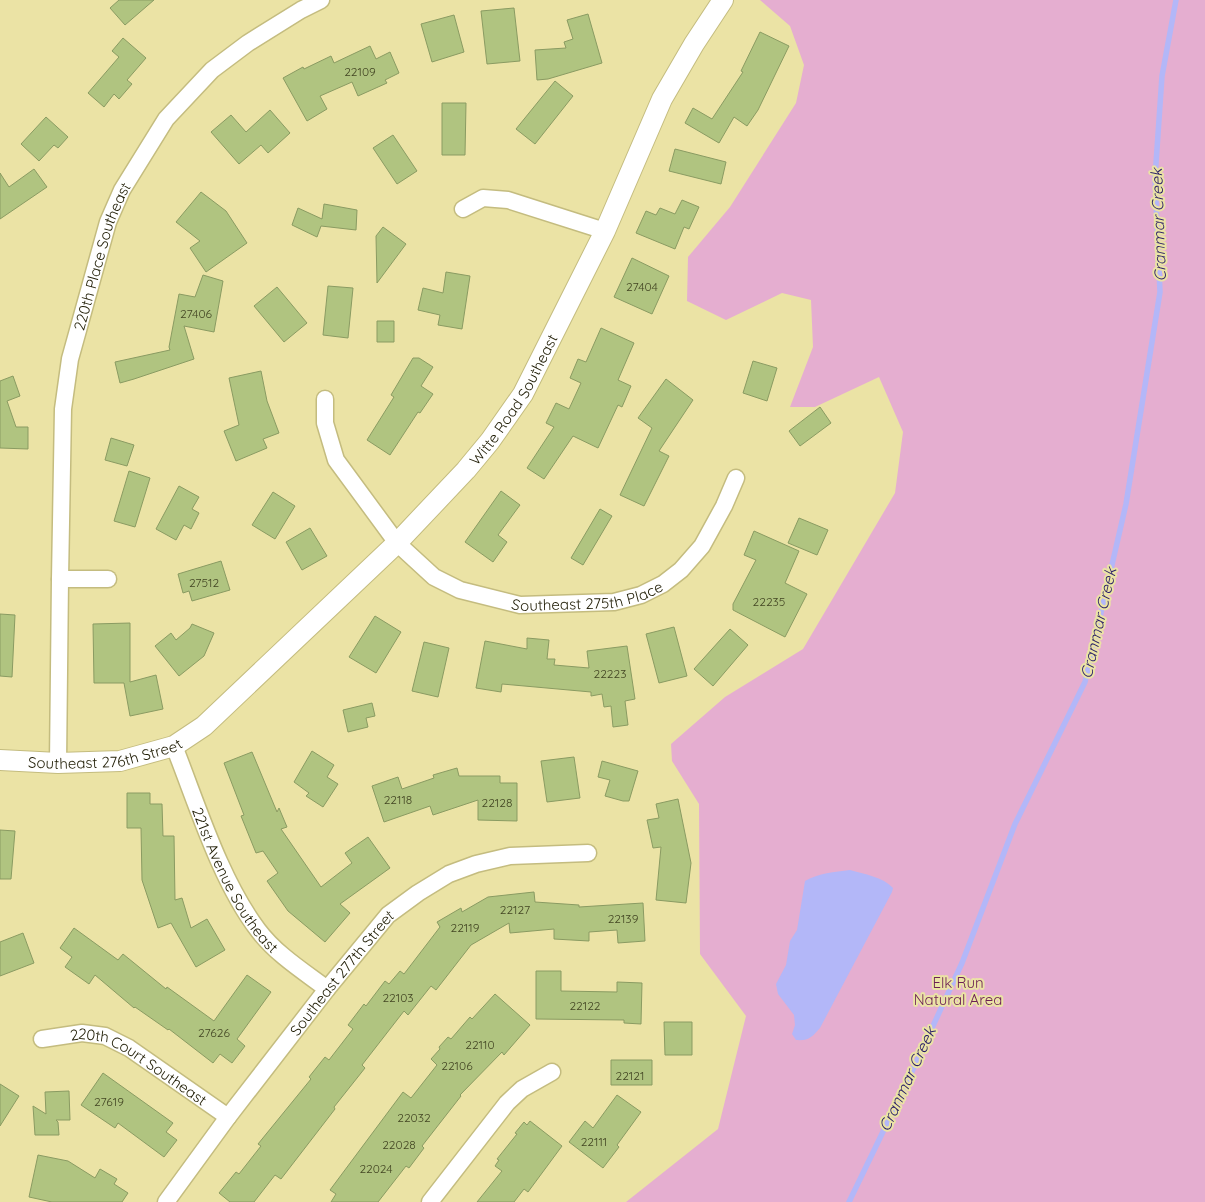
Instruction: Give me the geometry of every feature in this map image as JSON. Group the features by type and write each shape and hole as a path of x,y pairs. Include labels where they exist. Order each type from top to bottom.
{"street":[{"name":"220th Place Southeast","path":"58,764 63,409 68,369 108,222 122,190 166,119 212,70 298,5 321,0"},
{"name":"Witte Road Southeast","path":"204,726 397,543 466,470 490,441 523,394 605,231 662,99 694,44 723,0"},
{"path":"463,209 483,198 508,200 605,231"},
{"name":"Southeast 275th Place","path":"325,400 325,423 336,460 397,543 434,577 460,590 520,605 614,602 642,595 663,584 681,570 702,546 724,506 736,478"},
{"path":"60,579 108,579"},
{"name":"Southeast 276th Street","path":"0,760 58,764 120,761 174,746 204,726"},
{"name":"221st Avenue Southeast","path":"174,746 220,861 253,923 278,951 327,989"},
{"name":"Southeast 277th Street","path":"166,1202 228,1117 327,989 388,915 418,893 449,874 476,864 510,856 588,853"},
{"name":"220th Court Southeast","path":"42,1039 82,1033 105,1036 129,1048 228,1117"},
{"path":"430,1202 506,1103 522,1089 552,1072"}],"green space":[{"name":"Elk Run Natural Area","path":"760,0 1205,0 1205,1202 626,1202 718,1129 746,1016 700,954 699,804 672,761 671,744 725,697 803,649 895,493 903,432 879,377 815,407 790,407 813,347 811,300 782,293 726,320 687,301 688,257 730,207 796,103 804,65 790,26"}],"water":[{"path":"850,870 884,881 893,888 892,892 820,1028 810,1038 796,1040 792,1034 795,1025 794,1015 778,994 776,984 786,965 790,941 797,930 805,881 832,872"}],"building":[{"path":"119,0 154,0 125,25 110,8"},
{"path":"514,8 520,61 487,64 481,11"},
{"path":"588,14 602,63 548,79 537,80 535,50 566,48 564,42 573,39 567,20"},
{"path":"454,15 464,52 432,62 421,24"},
{"path":"760,32 789,46 758,110 747,126 734,117 719,143 685,123 693,108 712,119 743,72 741,71"},
{"path":"123,38 146,58 127,80 132,84 119,99 114,94 104,107 88,93 119,57 112,51"},
{"path":"370,46 376,59 390,52 399,73 385,80 387,83 358,96 352,82 320,96 327,109 307,121 283,78 303,67 304,69 331,56 334,63"},
{"path":"555,81 573,96 535,144 516,129"},
{"path":"442,103 466,103 465,155 442,155"},
{"path":"270,110 290,133 268,153 261,145 239,164 211,132 231,115 246,132"},
{"path":"46,117 68,137 58,148 54,145 39,161 21,144"},
{"path":"393,135 417,171 397,184 373,148"},
{"path":"675,149 726,162 721,184 669,171"},
{"path":"34,169 47,187 0,219 0,173 9,187"},
{"path":"201,192 226,211 247,243 206,272 190,248 200,241 176,222"},
{"path":"682,200 699,207 689,229 684,227 675,249 636,233 646,211 656,215 660,208 675,214"},
{"path":"324,204 357,210 356,230 321,226 317,237 292,225 298,208 322,219"},
{"path":"383,227 406,244 377,283 376,236"},
{"path":"632,258 669,276 652,314 614,297"},
{"path":"446,272 470,276 462,329 438,325 440,315 418,310 423,288 443,293"},
{"path":"203,275 223,281 214,332 184,326 194,359 120,383 115,362 170,350 179,294 195,297"},
{"path":"328,286 353,288 348,338 323,335"},
{"path":"277,287 307,323 284,342 254,306"},
{"path":"377,321 394,321 394,342 377,342"},
{"path":"601,328 634,343 618,380 631,386 622,407 618,405 598,448 573,436 544,479 527,468 554,427 546,423 556,403 569,409 581,383 570,378 578,359 586,362"},
{"path":"413,358 419,358 433,367 421,386 433,394 420,413 418,412 390,455 367,440 394,397 391,395"},
{"path":"753,361 777,368 767,401 743,393"},
{"path":"261,371 267,401 279,433 263,439 267,448 236,461 224,431 239,425 229,378"},
{"path":"13,376 20,396 7,401 16,427 28,427 28,449 0,448 0,381"},
{"path":"666,379 693,400 659,451 669,456 644,506 620,495 652,428 638,418"},
{"path":"820,407 831,423 800,446 789,431"},
{"path":"111,438 134,445 127,466 105,460"},
{"path":"129,471 150,478 135,527 114,521"},
{"path":"179,486 199,497 192,509 199,513 191,529 184,525 176,540 156,529"},
{"path":"501,491 520,505 498,535 507,542 493,562 465,542"},
{"path":"273,492 295,506 275,539 252,525"},
{"path":"600,509 612,516 583,565 571,558"},
{"path":"799,518 828,530 817,555 788,543"},
{"path":"310,528 327,556 302,570 286,542"},
{"path":"754,531 799,551 785,583 807,594 785,637 733,610 733,604 756,560 744,555"},
{"path":"221,561 230,590 192,601 189,591 183,593 178,574"},
{"path":"0,614 15,615 12,677 0,676"},
{"path":"375,616 401,632 376,673 349,657"},
{"path":"130,623 130,682 156,675 163,709 130,716 124,683 94,683 93,624"},
{"path":"192,624 214,633 204,656 179,676 155,646 171,633 176,640"},
{"path":"674,627 687,676 659,683 646,634"},
{"path":"730,629 748,645 713,686 694,669"},
{"path":"527,638 549,640 547,659 555,659 554,665 589,668 587,651 627,646 635,699 625,701 628,725 613,727 611,706 604,707 602,694 591,696 591,692 502,684 501,692 476,688 485,641 527,649"},
{"path":"424,642 449,648 438,697 412,691"},
{"path":"372,703 375,716 366,718 368,727 348,732 343,710"},
{"path":"312,751 334,765 327,777 338,784 323,807 306,796 309,793 294,782"},
{"path":"252,752 277,812 279,808 287,827 281,829 321,887 352,863 345,853 368,837 390,868 340,904 350,913 325,942 288,911 267,881 278,873 263,851 256,853 241,816 244,815 224,763"},
{"path":"574,757 580,798 547,802 541,761"},
{"path":"602,761 638,771 629,801 605,796 610,780 598,777"},
{"path":"457,768 459,776 500,776 500,783 517,783 517,821 478,820 478,800 433,815 430,806 384,822 372,786 398,777 402,789 434,778 433,775"},
{"path":"127,793 150,793 150,804 162,804 163,836 174,836 175,900 182,898 191,928 207,919 225,950 196,967 171,923 158,928 142,880 141,828 127,828"},
{"path":"678,799 691,863 686,903 656,900 661,847 653,848 647,820 659,818 656,804"},
{"path":"0,830 15,831 11,879 0,879"},
{"path":"534,892 535,902 579,905 579,907 643,903 645,941 618,943 617,930 589,932 589,941 554,939 554,929 510,933 509,923 471,945 436,990 431,986 408,1015 404,1011 362,1065 365,1068 334,1107 335,1109 281,1179 275,1175 254,1202 230,1202 219,1193 236,1172 239,1174 261,1146 258,1144 311,1079 309,1077 325,1057 329,1060 353,1029 348,1025 364,1004 366,1006 385,981 389,984 400,971 404,974 440,927 437,922 461,908 462,912 488,897"},
{"path":"74,928 118,960 123,954 166,989 167,987 214,1021 247,975 271,992 237,1039 245,1046 232,1063 220,1054 213,1063 169,1029 134,1008 95,975 89,984 65,967 72,957 60,948"},
{"path":"23,933 34,963 0,976 0,942"},
{"path":"536,971 561,971 561,991 617,992 617,982 642,983 641,1024 624,1023 624,1020 536,1019"},
{"path":"495,994 530,1025 504,1055 502,1052 460,1095 422,1146 424,1148 409,1168 406,1166 378,1202 331,1202 336,1194 330,1190 403,1092 411,1098 437,1065 431,1059 440,1049 439,1047 448,1037 451,1039 470,1017 472,1019"},
{"path":"664,1022 692,1022 692,1055 665,1055"},
{"path":"611,1060 652,1060 652,1085 611,1085"},
{"path":"103,1073 173,1123 166,1132 177,1140 164,1157 118,1123 115,1128 81,1105"},
{"path":"0,1084 19,1096 0,1126"},
{"path":"69,1091 70,1120 56,1120 58,1122 59,1135 35,1135 33,1106 46,1114 45,1092"},
{"path":"617,1095 641,1112 603,1168 569,1142 585,1121 593,1128"},
{"path":"530,1121 562,1146 528,1192 524,1189 514,1202 477,1202 502,1171 495,1166 499,1160 497,1159 524,1122 527,1125"},
{"path":"38,1155 68,1161 95,1178 100,1169 117,1179 114,1184 128,1193 122,1202 52,1202 29,1197"}],"waterway":[{"name":"Cranmar Creek","path":"849,1202 962,963 1015,824 1085,682 1126,504 1160,292 1155,178 1162,76 1176,0"}]}
